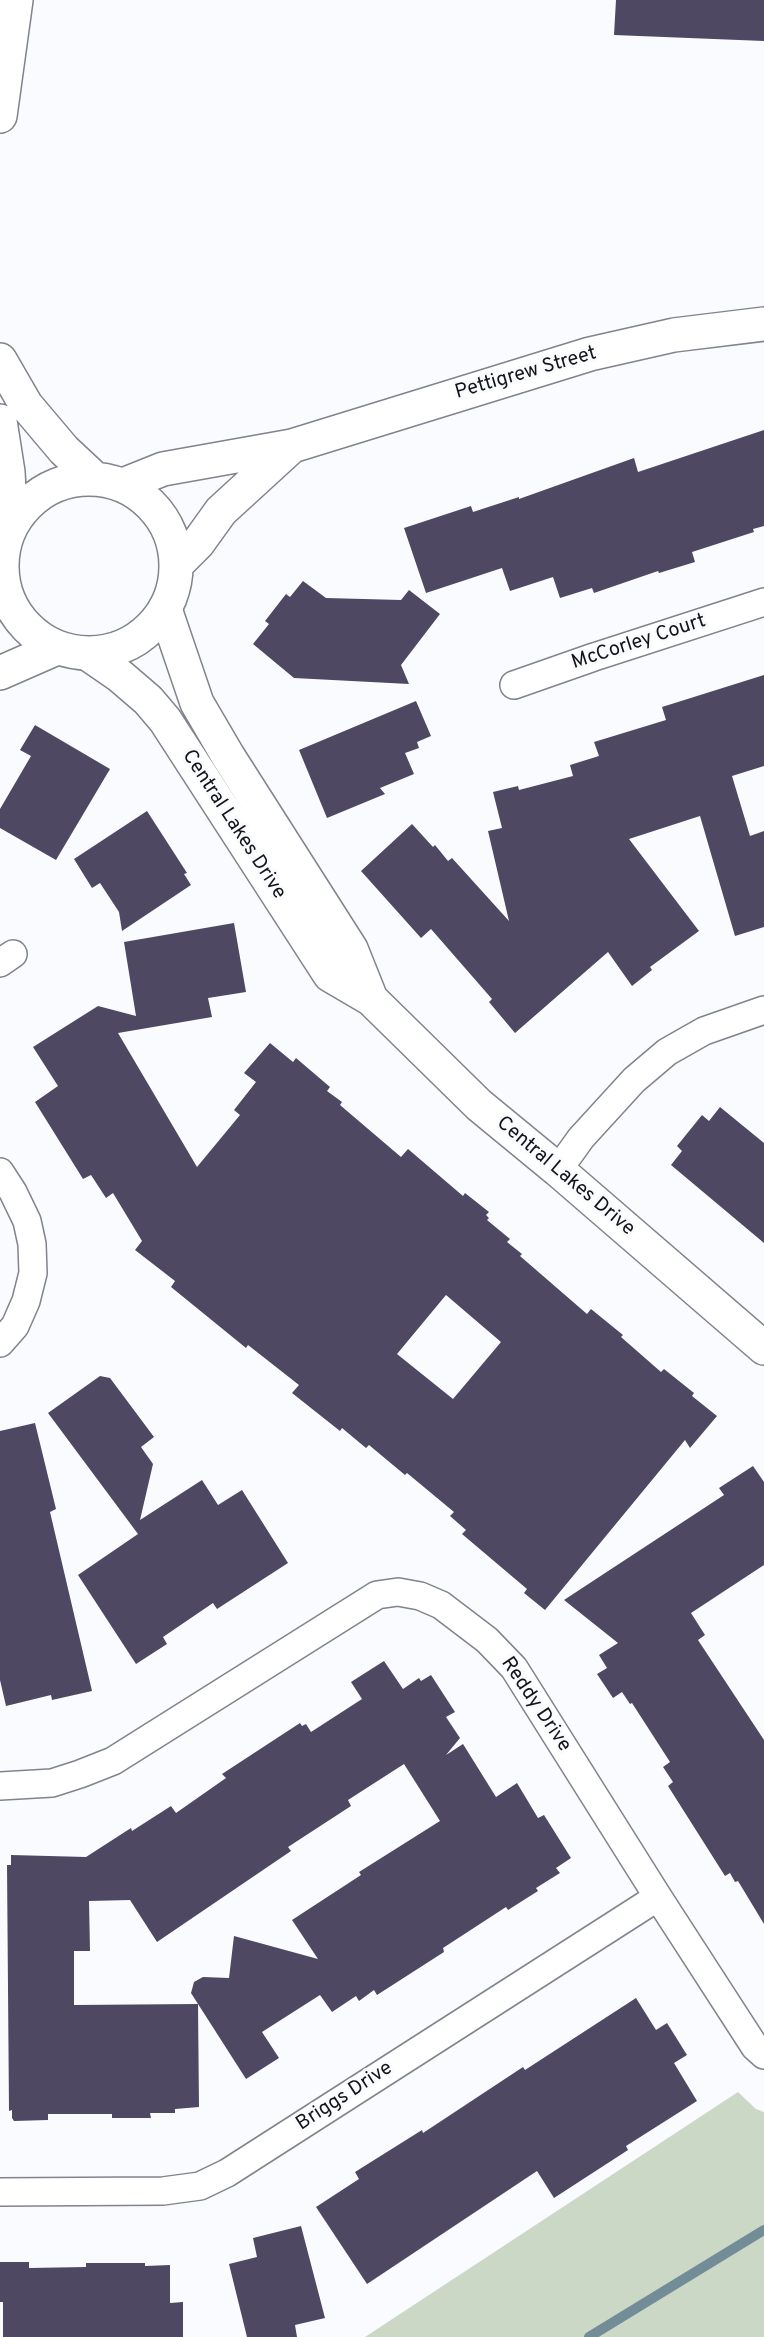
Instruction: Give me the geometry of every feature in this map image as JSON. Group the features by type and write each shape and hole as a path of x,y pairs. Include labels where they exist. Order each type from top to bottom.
{"main road":[{"path":"0,116 16,0"},
{"name":"Pettigrew Street","path":"109,481 292,446 590,354 674,335 764,324"},
{"path":"0,360 26,405 64,450 109,481 145,498 162,517 173,539 177,564 174,587 165,609 151,628 133,642 111,651 73,651 0,673"},
{"path":"0,421 8,472 11,526"},
{"name":"Pettigrew Street","path":"177,564 198,543 221,511 292,446"},
{"path":"73,651 35,635 18,616 6,593 1,569 4,546 11,526 26,505 45,489 69,480 109,481"},
{"name":"Central Lakes Drive","path":"165,609 197,703 234,766 351,950 371,999"},
{"name":"Central Lakes Drive","path":"73,651 120,676 148,700 165,720 330,975 371,999 479,1105 764,1348"}],"street":[{"name":"McCorley Court","path":"514,685 764,602"},
{"path":"558,1170 581,1138 634,1080 667,1052 704,1031 764,1010"},
{"path":"0,1172 27,1221 32,1244 33,1273 23,1310 15,1326 0,1343"},
{"name":"Reddy Drive","path":"0,1786 52,1782 113,1761 377,1595 398,1592 420,1596 441,1605 487,1640 514,1668 658,1897 755,2047 764,2055"},
{"name":"Briggs Drive","path":"0,2192 163,2191 200,2186 227,2173 658,1897"}],"green space":[{"path":"738,2092 756,2109 764,2112 764,2337 365,2337"}],"building":[{"path":"616,0 764,0 764,41 614,35"},
{"path":"764,430 764,526 753,529 754,532 692,552 695,562 659,573 658,571 594,593 592,588 560,598 553,577 510,591 502,568 426,593 404,528 471,506 473,512 519,497 519,499 634,458 638,472"},
{"path":"303,581 326,598 401,600 409,590 440,614 401,665 409,684 294,678 253,644 269,624 265,621 286,594 290,597"},
{"path":"764,675 764,766 732,776 750,836 764,831 764,927 735,936 700,816 629,839 699,931 650,967 652,970 632,986 608,952 515,1033 489,1002 492,999 431,929 421,938 361,871 412,824 433,847 435,845 448,861 452,858 509,921 488,831 502,828 493,792 518,786 519,790 573,776 570,765 599,756 594,742 666,720 662,707"},
{"path":"416,701 431,736 417,742 419,748 405,753 414,774 380,788 385,794 327,818 299,750"},
{"path":"35,725 110,769 56,860 0,828 0,809 31,756 20,750"},
{"path":"147,811 187,873 184,874 191,885 122,931 119,912 100,883 92,888 74,859"},
{"path":"234,923 246,992 208,998 212,1017 118,1033 197,1167 240,1115 234,1110 256,1082 244,1073 270,1043 293,1062 296,1058 330,1087 327,1091 342,1102 340,1105 401,1157 408,1149 463,1196 465,1193 489,1212 486,1215 489,1218 487,1220 510,1239 507,1242 522,1254 520,1256 587,1314 591,1309 623,1335 621,1337 661,1372 664,1369 694,1393 692,1396 717,1416 690,1448 685,1440 545,1610 524,1593 527,1589 462,1534 466,1530 450,1516 454,1512 369,1445 366,1448 342,1428 340,1431 292,1393 299,1385 248,1345 246,1348 171,1287 175,1281 135,1250 142,1241 113,1193 106,1198 91,1175 83,1179 35,1102 58,1086 33,1047 98,1006 136,1016 124,942","holes":["446,1295 501,1342 453,1399 397,1354"]},
{"path":"720,1107 764,1143 764,1243 671,1165 682,1151 677,1146 702,1115 709,1121"},
{"path":"100,1376 110,1378 154,1437 141,1447 153,1464 140,1520 202,1480 218,1505 242,1490 288,1563 217,1609 213,1603 163,1637 167,1644 136,1664 78,1575 138,1534 48,1413"},
{"path":"35,1423 56,1509 50,1512 92,1691 52,1700 51,1695 6,1706 0,1680 0,1431"},
{"path":"753,1466 764,1482 764,1565 691,1613 705,1635 698,1640 764,1740 764,1924 738,1881 735,1882 730,1873 725,1876 668,1786 673,1782 663,1767 670,1762 632,1703 630,1704 622,1692 613,1698 597,1674 607,1668 599,1655 618,1643 564,1600 724,1495 719,1488"},
{"path":"384,1661 403,1689 419,1678 421,1681 431,1675 455,1712 446,1717 460,1738 446,1755 463,1744 496,1797 517,1783 538,1818 544,1815 571,1858 556,1868 560,1873 536,1888 538,1891 508,1910 506,1907 443,1948 444,1952 377,1995 374,1990 359,2001 356,1996 332,2012 320,1995 262,2032 279,2058 246,2079 191,1993 194,1982 203,1977 229,1978 234,1936 318,1959 292,1920 361,1875 359,1872 440,1821 404,1764 348,1800 351,1806 288,1847 291,1851 157,1942 130,1900 89,1901 90,1951 74,1951 74,2005 198,2004 199,2107 175,2109 175,2113 150,2113 151,2118 112,2118 112,2114 48,2114 48,2120 14,2121 12,2110 9,2111 7,1865 11,1865 11,1855 86,1857 171,1806 176,1813 226,1778 222,1774 300,1723 302,1726 306,1724 311,1732 362,1699 351,1682"},
{"path":"636,1998 656,2030 667,2023 687,2055 674,2063 697,2101 626,2146 628,2150 554,2198 537,2171 367,2284 316,2207 359,2179 355,2172 422,2130 423,2133 523,2067 525,2070"},
{"path":"301,2226 325,2318 295,2325 297,2337 247,2337 229,2264 257,2257 253,2238"},
{"path":"0,2262 29,2262 29,2268 86,2267 86,2263 170,2265 170,2303 183,2302 183,2337 3,2337"}],"waterway":[{"path":"589,2337 764,2230"}]}
